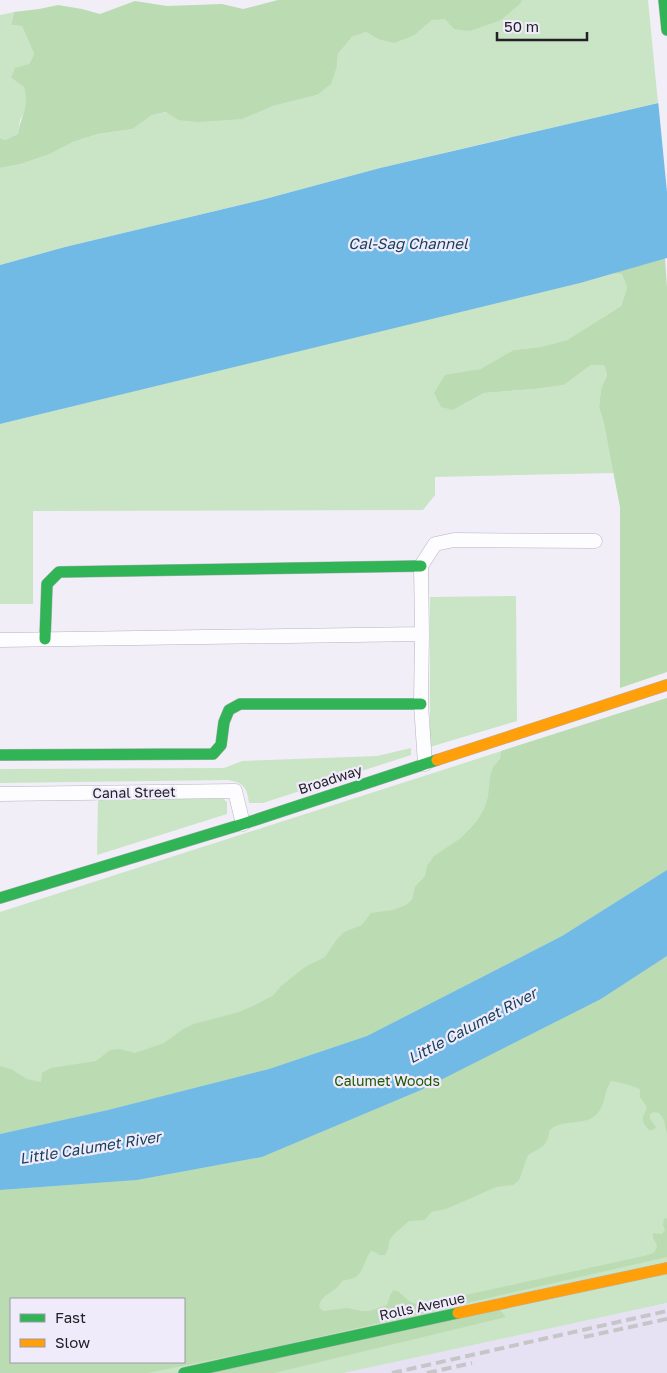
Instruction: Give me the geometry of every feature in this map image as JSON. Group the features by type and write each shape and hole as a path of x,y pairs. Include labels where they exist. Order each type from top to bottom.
{"main road":[{"path":"664,0 667,30"},
{"path":"46,639 47,584 58,572 421,566"},
{"name":"Broadway","path":"0,898 243,824 667,685"},
{"path":"0,755 213,754 221,745 224,722 229,710 240,704 420,704"},
{"name":"Rolls Avenue","path":"184,1373 667,1268"}],"street":[{"path":"425,764 420,704 421,566 435,544 454,540 595,541"},
{"path":"0,640 422,634"},
{"name":"Canal Street","path":"0,794 235,791 243,824"}],"shaded area":[{"path":"667,1303 667,1373 344,1373 393,1362"}],"green space":[{"path":"278,0 522,0 501,20 470,31 454,29 445,19 432,20 415,35 394,43 378,39 366,32 352,37 338,54 337,66 331,84 317,95 273,106 243,119 198,122 178,120 166,112 152,115 133,129 98,134 73,142 50,154 21,164 0,168 0,138 5,140 18,134 26,106 24,87 11,78 15,68 29,64 34,54 22,26 11,25 14,12 58,5 100,14 135,1 167,6 222,4 243,9"},
{"path":"522,0 648,0 658,103 380,168 265,199 65,247 0,265 0,168 21,164 50,154 73,142 98,134 133,129 152,115 167,112 178,120 243,119 273,106 317,95 337,66 338,54 352,37 366,32 378,39 415,35 432,20 521,3"},
{"path":"14,12 11,25 22,26 34,54 29,64 11,78 24,87 27,108 20,120 18,134 5,140 0,138 0,15"},
{"path":"665,258 667,288 667,672 620,688 620,507 599,407 601,389 607,375 604,365 591,365 564,385 484,393 453,410 441,407 434,393 445,375 480,369 513,350 540,347 567,340 621,306 627,287 622,274 613,273"},
{"path":"613,273 622,273 627,287 621,306 567,340 540,347 513,350 480,369 465,372 453,410 484,393 564,385 591,365 604,365 607,375 601,389 599,407 614,473 435,477 435,495 423,510 33,511 33,604 0,604 0,424"},
{"path":"516,596 517,721 430,747 430,597"},
{"name":"Calumet Woods","path":"667,698 667,1303 344,1373 0,1373 0,912"},
{"path":"667,698 667,870 562,936 367,1036 269,1069 108,1110 0,1134 0,1066 11,1069 27,1079 41,1082 42,1073 51,1068 96,1061 110,1050 119,1049 135,1053 164,1043 183,1029 194,1024 239,1012 274,995 280,987 305,967 325,957 344,932 362,925 371,913 393,910 406,905 412,900 415,887 425,876 427,866 434,856 461,838 477,821 484,809 488,797 490,777 493,767 500,759 501,751"},
{"path":"411,748 411,755 263,803 249,803 246,789 241,784 228,780 0,783 0,769 224,768 242,761 377,756"},
{"path":"220,796 227,802 227,814 97,855 98,799"},
{"path":"667,956 667,1134 664,1120 659,1113 654,1112 650,1114 650,1119 656,1127 653,1130 649,1130 644,1123 643,1119 647,1107 640,1097 640,1089 611,1081 597,1114 585,1121 560,1124 549,1131 549,1136 545,1143 528,1155 519,1180 513,1185 496,1187 446,1209 431,1212 425,1220 409,1221 389,1241 385,1255 379,1255 371,1251 357,1276 342,1281 320,1302 319,1307 323,1311 347,1308 369,1311 387,1305 390,1295 394,1290 410,1302 420,1305 647,1255 656,1250 657,1245 653,1238 653,1233 662,1234 665,1230 663,1225 664,1219 667,1218 667,1257 279,1346 148,1373 0,1373 0,1190 137,1180 262,1157 421,1090 601,999"},
{"path":"498,1308 506,1317 274,1373 198,1373"}],"water":[{"name":"Cal-Sag Channel","path":"667,101 667,258 580,283 0,424 0,265 65,247 265,199 380,168"},
{"name":"Little Calumet River","path":"667,870 667,956 601,999 421,1090 262,1157 137,1180 0,1190 0,1134 108,1110 269,1069 367,1036 562,936"}],"pier":[{"path":"667,98 667,192 658,100"}],"railway":[{"path":"392,1373 667,1311"},
{"path":"584,1337 667,1319"},
{"path":"427,1373 472,1363"}],"traffic: fast":[{"path":"664,0 667,30"},
{"path":"45,639 47,584 59,572 421,566"},
{"path":"0,755 213,754 221,745 224,722 229,710 240,704 421,704"},
{"path":"0,898 243,824 437,760"},
{"path":"184,1373 458,1313"}],"traffic: slow":[{"path":"437,760 667,685"},
{"path":"458,1313 667,1268"}]}
